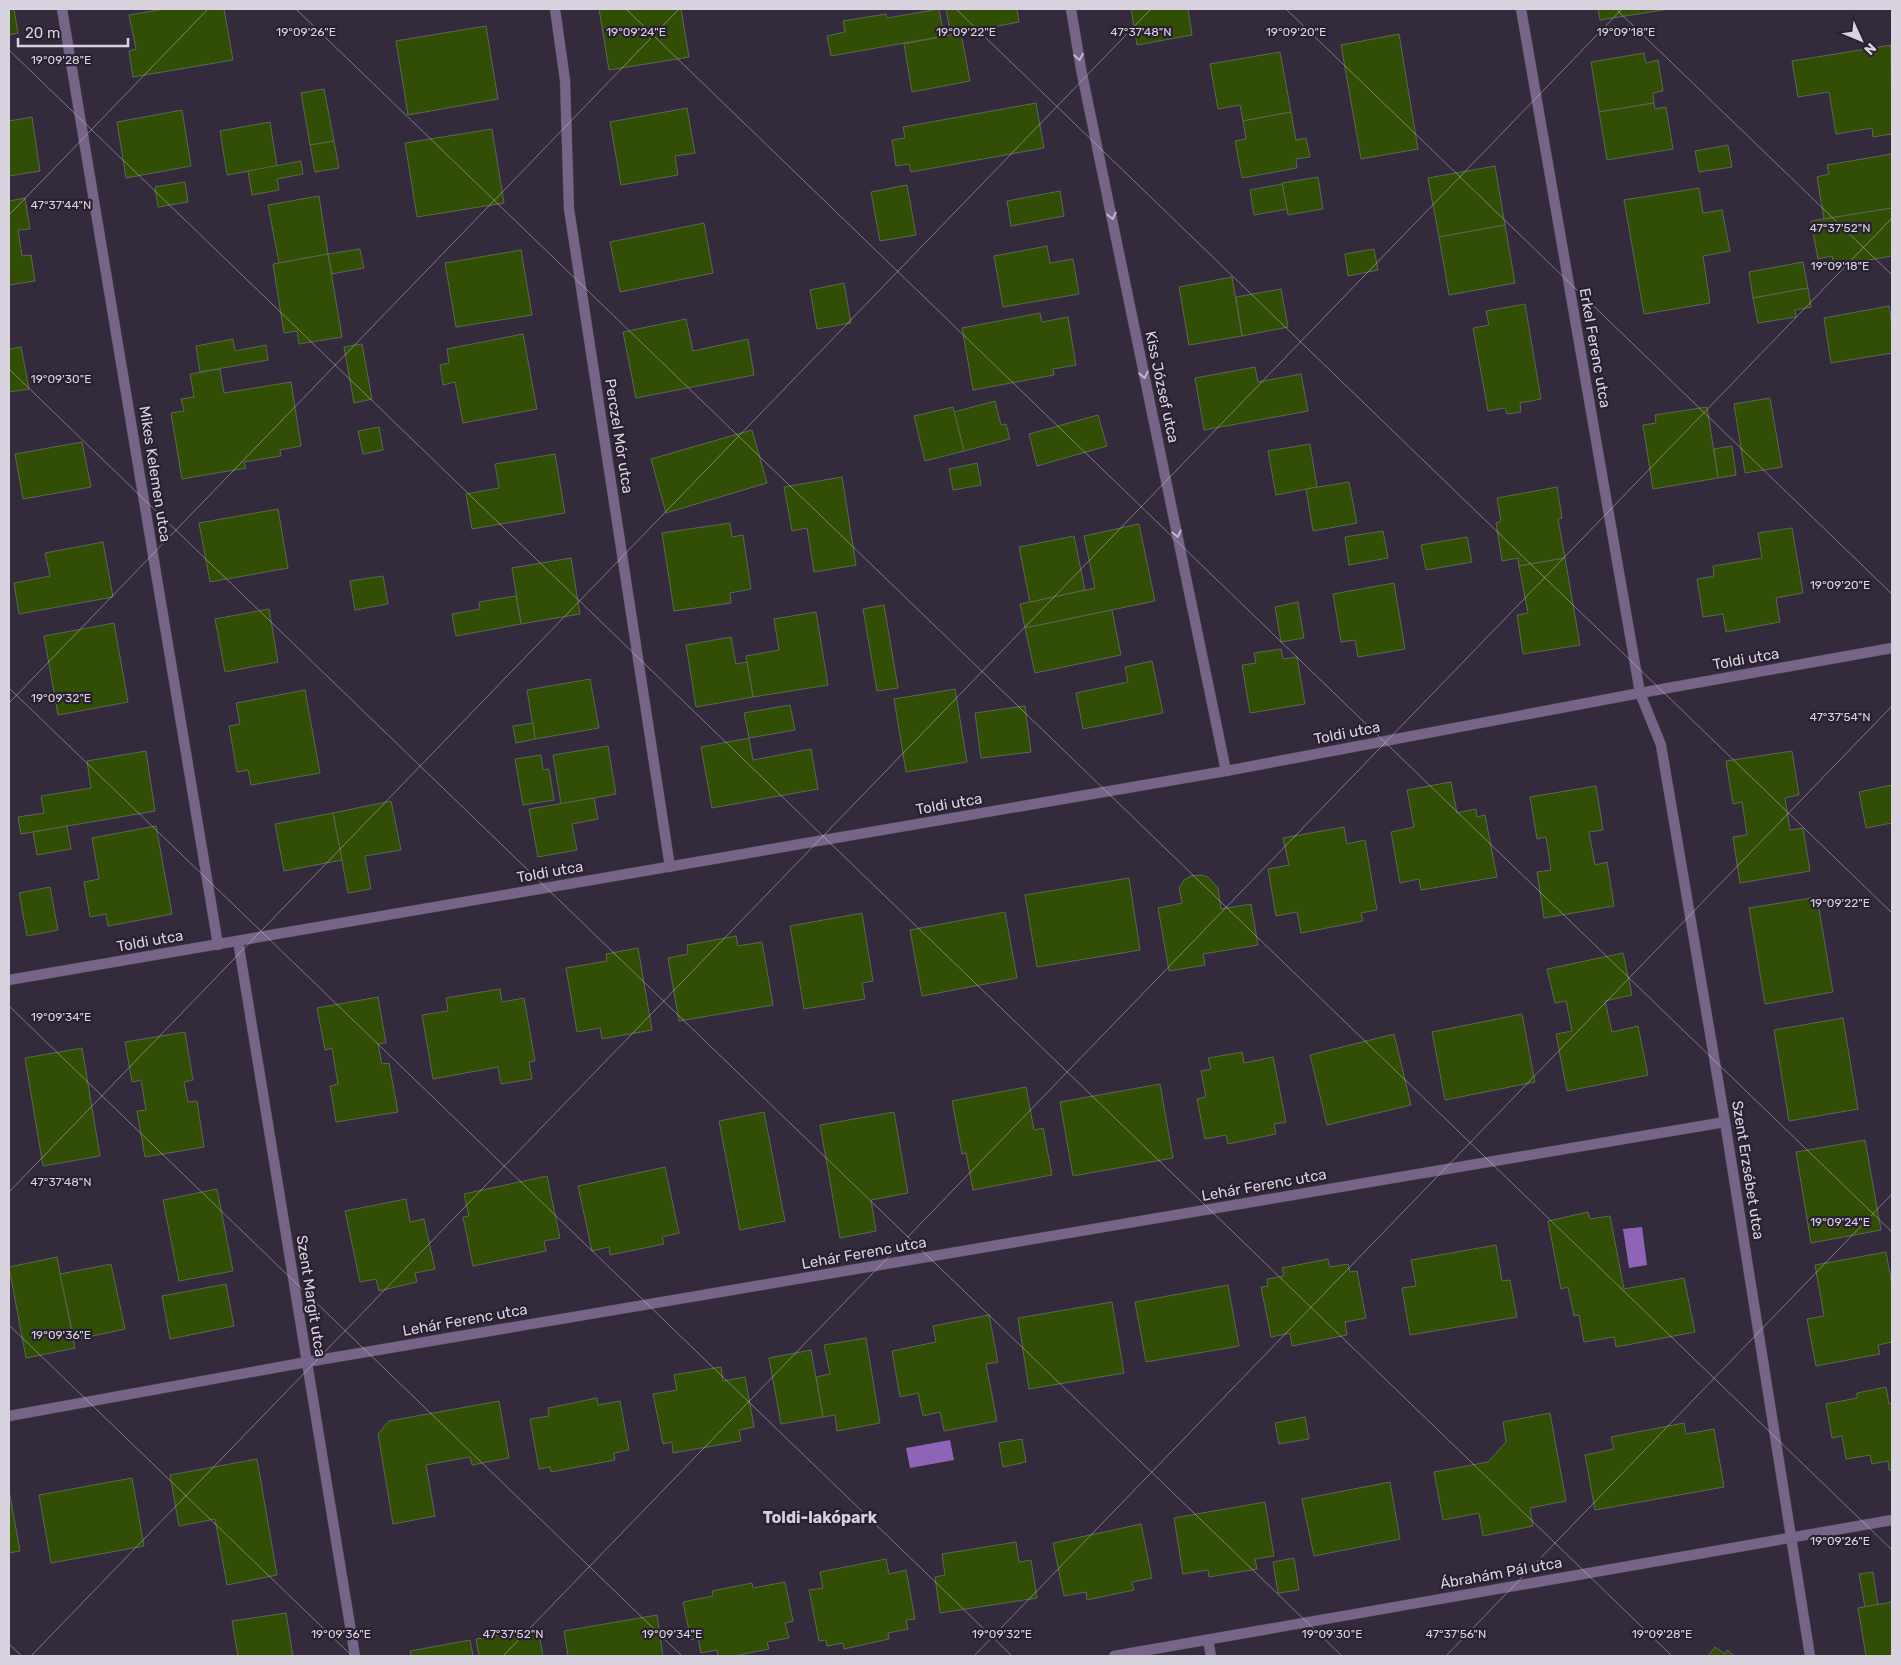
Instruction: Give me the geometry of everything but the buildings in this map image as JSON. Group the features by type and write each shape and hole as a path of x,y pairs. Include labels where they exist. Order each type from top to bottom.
{"street":[{"name":"Mikes Kelemen utca","path":"62,9 218,945"},
{"name":"Perczel Mór utca","path":"555,9 565,80 569,210 670,867"},
{"name":"Kiss József utca","path":"1071,9 1081,69 1226,771"},
{"name":"Erkel Ferenc utca","path":"1521,9 1640,692"},
{"name":"Toldi utca","path":"9,980 1226,771 1640,692 1892,648"},
{"name":"Szent Erzsébet utca","path":"1640,692 1661,745 1725,1122 1810,1656"},
{"name":"Szent Margit utca","path":"238,941 355,1656"},
{"name":"Lehár Ferenc utca","path":"9,1416 307,1362 1725,1122"},
{"name":"Ábrahám Pál utca","path":"1114,1656 1892,1520"},
{"path":"1208,1640 1210,1656"}],"shaded area":[{"path":"1642,1227 1647,1265 1629,1268 1623,1229"},
{"path":"950,1440 954,1460 910,1468 906,1448"}],"district":[{"name":"Toldi-lakópark","path":"820,1517"}]}
